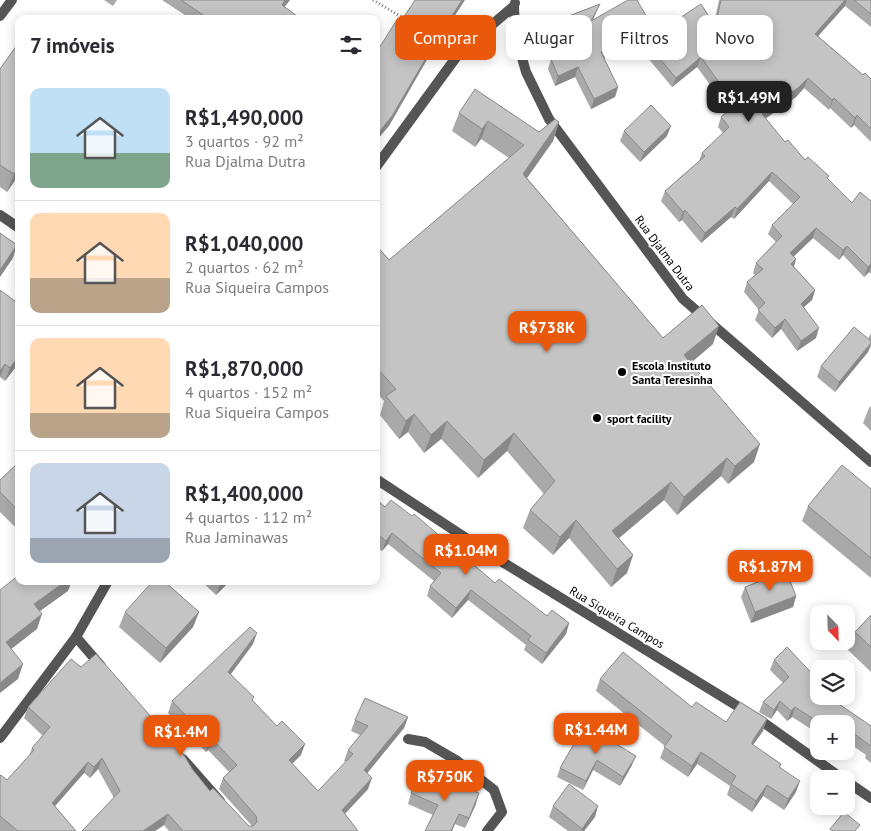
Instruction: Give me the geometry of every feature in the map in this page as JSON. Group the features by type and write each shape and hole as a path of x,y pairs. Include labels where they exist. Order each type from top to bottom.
{"street":[{"path":"0,16 12,0"},
{"path":"496,20 515,3"},
{"name":"Rua Djalma Dutra","path":"515,3 515,33 526,72 549,118 683,299 871,462"},
{"path":"380,162 454,60"},
{"path":"0,214 15,225"},
{"name":"Rua Siqueira Campos","path":"380,482 504,563 760,720 831,770"},
{"path":"0,738 76,638 106,585"},
{"path":"76,638 109,674"},
{"path":"408,739 425,742 456,760 494,790 502,812 488,830"},
{"path":"174,748 225,808"},
{"name":"Rua Siqueira Campos","path":"855,787 871,798"}],"path":[{"path":"373,0 398,15"}],"building":[{"path":"181,0 285,0 282,5 296,15 203,15"},
{"path":"415,0 462,0 452,15 405,15"},
{"path":"628,0 637,0 646,15 602,15 602,60 605,60 618,87 594,99 578,67 558,76 551,60 592,60 592,20"},
{"path":"721,0 845,0 815,34 863,75 865,73 871,79 871,129 857,115 855,118 834,98 832,100 808,78 799,87 762,114 785,142 788,140 805,160 808,157 829,176 827,178 852,203 860,192 871,201 871,264 868,267 847,246 843,250 816,228 790,253 796,259 791,264 815,290 801,304 819,328 801,341 785,319 775,328 758,310 765,303 747,282 763,269 756,263 782,236 772,225 800,197 772,172 737,209 735,207 705,233 665,191 705,156 702,153 729,127 721,117 735,105 703,60 773,60 773,15 718,15"},
{"path":"854,0 871,0 871,14"},
{"path":"600,4 592,19 592,15 571,15"},
{"path":"701,4 708,15 697,15 697,60 676,78 661,60 687,60 687,15 684,15"},
{"path":"395,23 395,60 425,60 392,116 380,131 380,47"},
{"path":"15,48 14,174 0,165 0,69"},
{"name":"sport facility","path":"475,89 539,132 555,119 559,122 523,174 663,338 702,305 719,326 684,355 760,444 735,466 727,458 684,497 671,482 612,531 633,555 617,569 576,520 560,537 530,510 555,481 514,433 484,460 447,421 431,435 414,414 406,421 386,396 396,389 380,371 380,250 389,260 524,145 488,121 482,129 459,113"},
{"path":"651,105 671,126 644,152 624,131"},
{"path":"0,233 15,244 15,248 0,270"},
{"path":"0,290 15,301 15,361 10,368 5,364 0,371"},
{"path":"854,327 871,343 839,382 821,366"},
{"path":"842,465 871,489 871,558 808,506"},
{"path":"15,466 15,507 0,492 0,480"},
{"path":"391,500 412,516 414,514 495,583 499,579 547,616 552,610 569,623 546,653 528,640 531,636 471,590 456,608 430,586 441,573 392,533 386,541 380,536 380,503 385,507"},
{"path":"786,571 796,596 755,612 745,587"},
{"path":"15,578 15,585 60,585 34,604 42,614 6,642 23,664 0,683 0,590"},
{"path":"149,585 169,585 199,612 166,648 125,612"},
{"path":"871,615 871,647 855,632"},
{"path":"250,627 257,633 228,672 254,697 252,700 277,726 282,721 305,744 289,760 318,791 353,754 348,750 368,726 355,720 365,698 408,717 364,770 372,778 342,810 358,831 183,831 168,814 143,831 82,831 120,791 102,758 94,767 88,762 52,803 76,831 18,831 0,816 0,776 7,780 34,750 32,748 50,727 28,707 71,659 81,667 96,654 182,752 193,770 210,791 213,788 249,826 253,826 257,822 256,816 223,778 237,765 212,739 210,741 172,701"},
{"path":"787,647 810,671 810,705 840,705 855,715 810,715 810,717 795,707 791,711 780,701 774,710 763,702 789,677 774,660"},
{"path":"623,652 692,707 696,702 726,722 740,702 767,719 752,744 781,764 779,767 800,781 788,799 767,785 756,801 731,784 736,776 701,752 692,766 664,747 672,736 600,679"},
{"path":"855,715 871,726 871,746 855,734"},
{"path":"585,725 636,756 623,777 597,760 586,781 560,768"},
{"path":"420,773 450,786 452,782 479,793 469,818 459,814 451,831 425,831 438,805 411,793"},
{"path":"569,784 598,806 582,829 553,806"},
{"path":"842,815 848,815 860,825 855,831 833,831 830,829"}],"place":[{"name":"Escola Instituto Santa Teresinha","path":"622,372"},
{"name":"sport facility","path":"597,418"}]}
